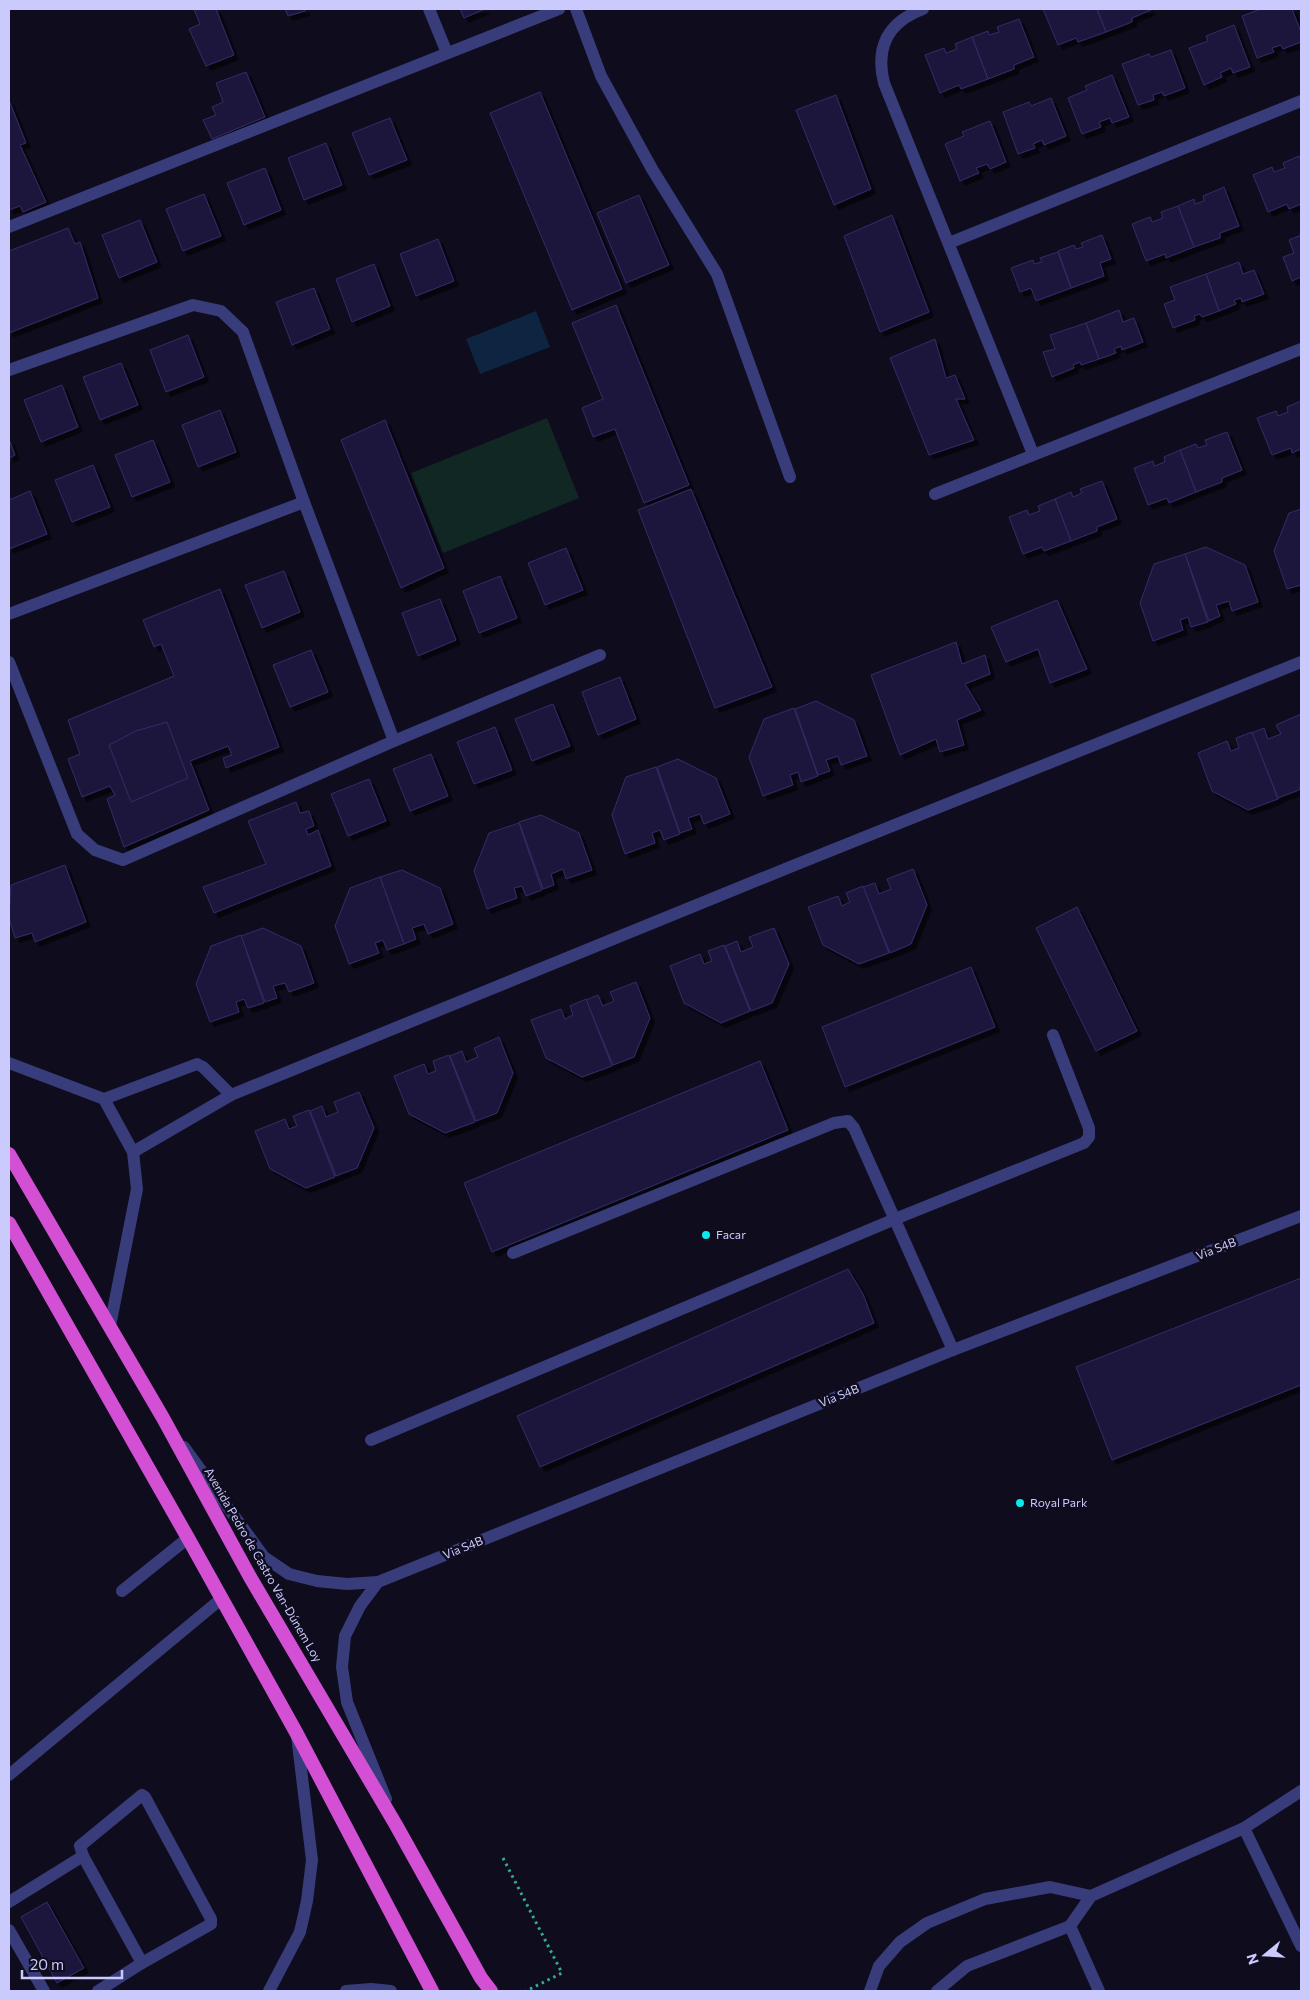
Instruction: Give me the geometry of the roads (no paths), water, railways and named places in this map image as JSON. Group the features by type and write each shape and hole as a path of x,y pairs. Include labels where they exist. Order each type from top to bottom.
{"highway":[{"name":"Avenida Pedro de Castro Van-Dúnem Loy","path":"9,1154 163,1418 250,1577 396,1825 481,1978 491,1991"},
{"path":"9,1223 297,1734 432,1991"}],"street":[{"path":"429,9 447,53"},
{"path":"9,227 559,9"},
{"path":"576,9 601,76 652,169 717,274 790,477"},
{"path":"923,9 910,14 893,28 884,41 880,68 884,83 1034,454"},
{"path":"949,243 1301,101"},
{"path":"9,370 193,305 221,311 243,332 304,502 394,741"},
{"path":"935,494 1301,349"},
{"path":"9,614 304,502"},
{"path":"9,662 78,834 95,850 123,860 394,741 600,655"},
{"path":"133,1152 231,1095 800,863 1301,662"},
{"path":"371,1440 895,1219 1084,1143 1089,1137 1089,1128 1053,1035"},
{"path":"9,1063 104,1100 133,1152 137,1189 110,1326"},
{"path":"104,1100 197,1064 204,1066 231,1095"},
{"path":"513,1253 834,1123 848,1121 854,1128 953,1350"},
{"name":"Via S4B","path":"378,1582 953,1350 1301,1216"},
{"path":"163,1418 264,1556 289,1574 317,1581 347,1584 378,1582"},
{"path":"122,1591 188,1538"},
{"path":"378,1582 360,1606 345,1636 342,1668 347,1702 396,1825"},
{"path":"9,1775 221,1598"},
{"path":"269,1991 300,1932 307,1901 312,1860 297,1734"},
{"path":"937,1991 967,1966 1070,1926 1091,1896 1244,1828 1301,1791"},
{"path":"98,1991 142,1963 211,1924 211,1919 145,1797 142,1795 82,1843 80,1848 142,1963"},
{"path":"1244,1828 1301,1946"},
{"path":"9,1902 83,1856"},
{"path":"870,1991 879,1966 900,1942 926,1923 985,1898 1050,1887 1091,1896"},
{"path":"1070,1926 1099,1991"},
{"path":"9,1930 44,1991"},
{"path":"346,1991 371,1989 391,1991"}],"water":[{"path":"536,311 550,347 480,374 466,339"}],"place":[{"name":"Facar","path":"706,1235"},
{"name":"Royal Park","path":"1020,1503"}]}
